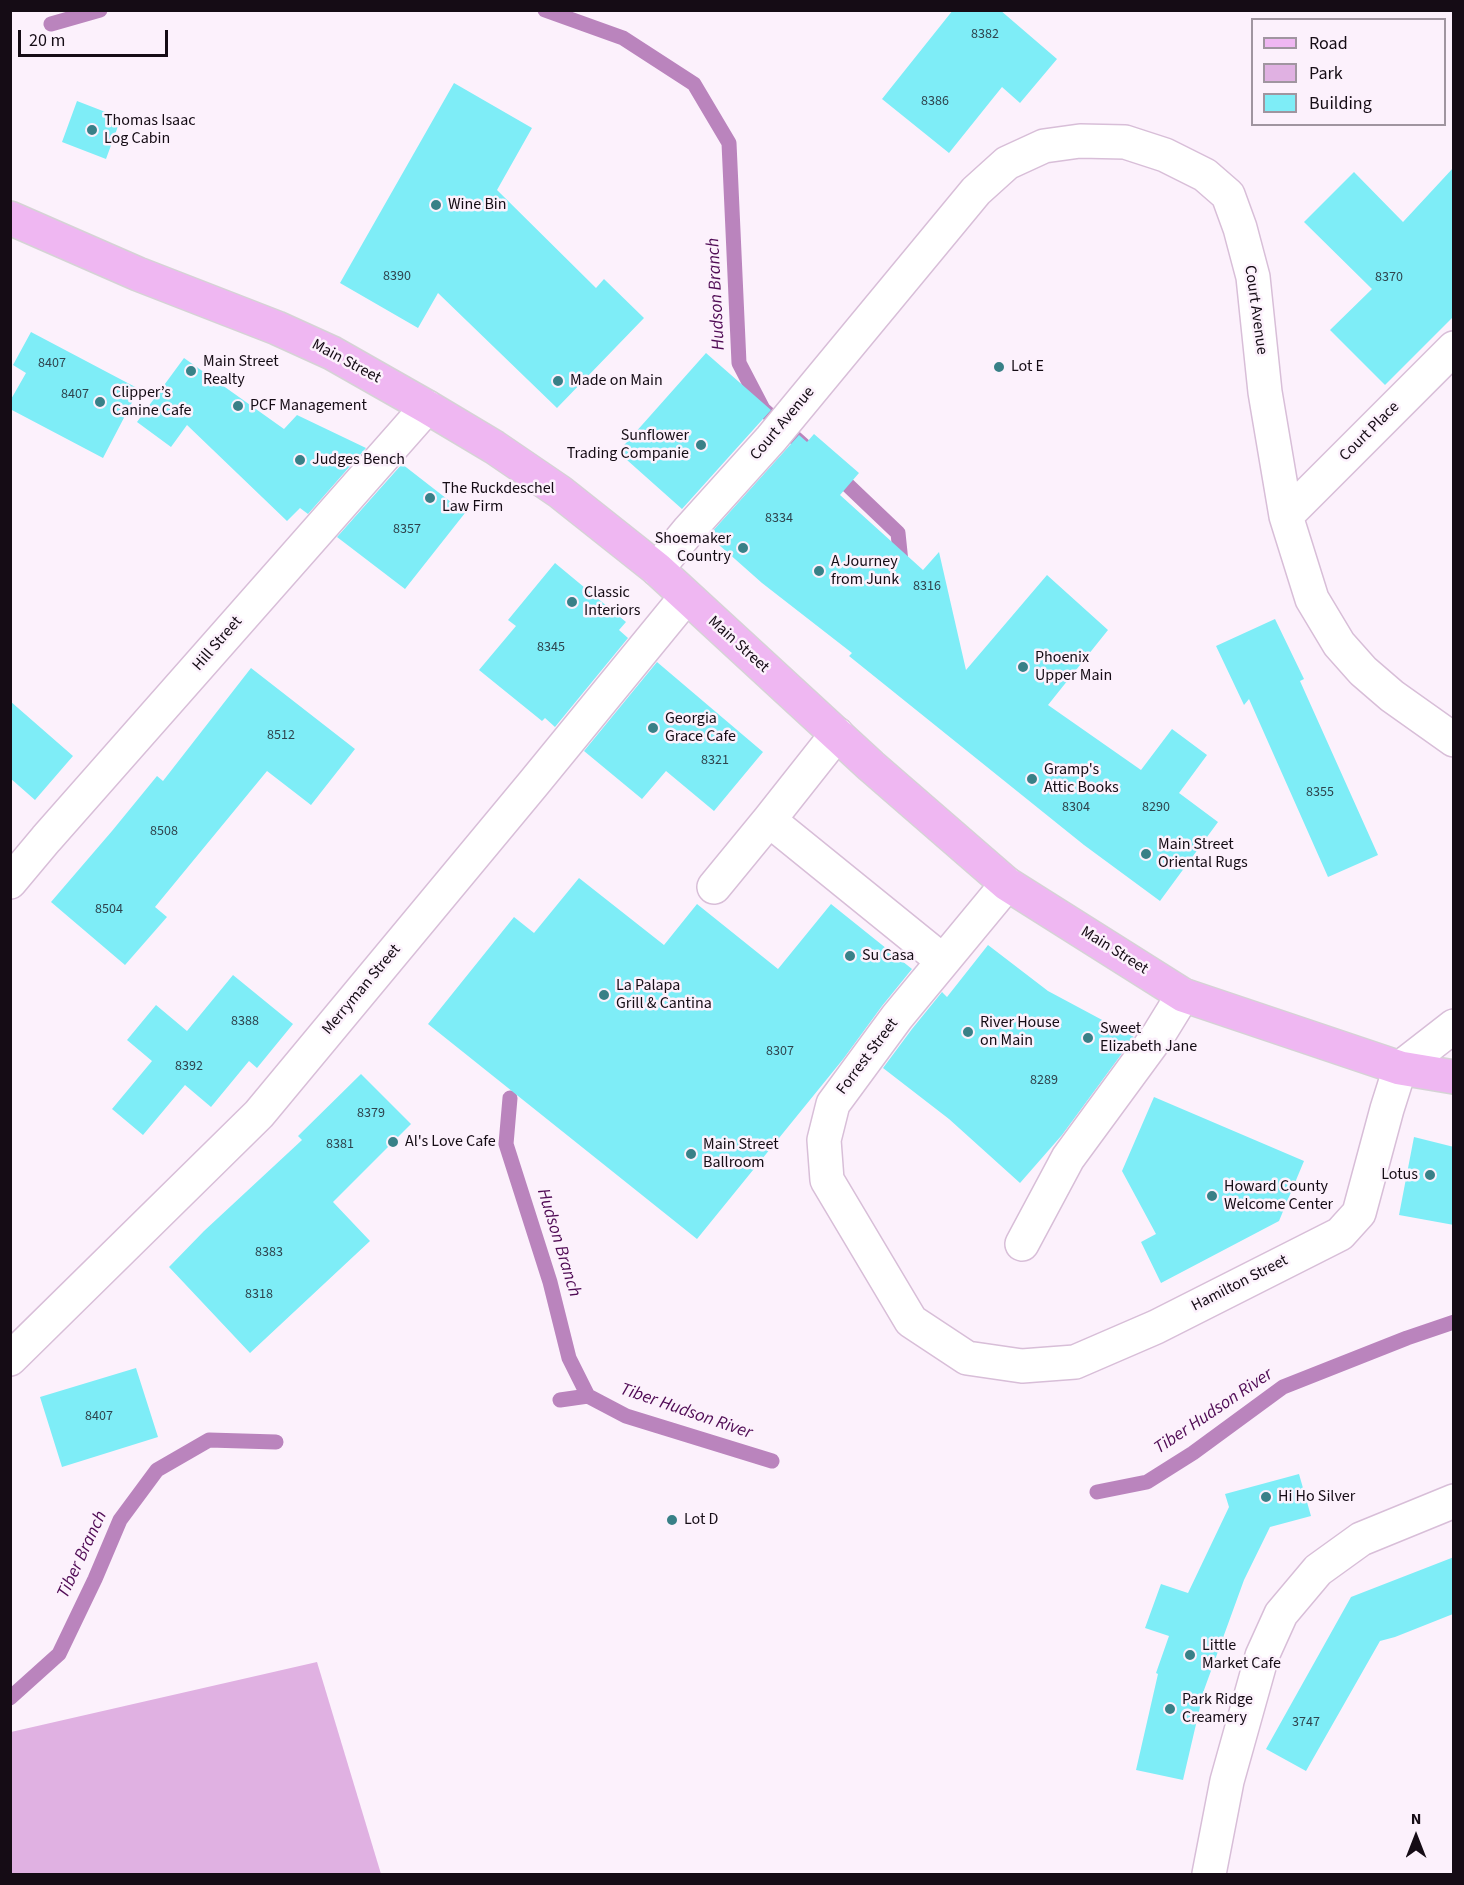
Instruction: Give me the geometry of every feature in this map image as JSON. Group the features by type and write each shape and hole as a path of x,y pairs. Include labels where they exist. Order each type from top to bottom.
{"main road":[{"name":"Main Street","path":"10,218 138,274 332,352 494,447 560,492 657,569 837,734 1007,884 1183,994 1400,1068 1454,1077"}],"street":[{"name":"Court Avenue","path":"657,569 771,439 976,191 1007,163 1044,146 1080,141 1125,142 1165,155 1205,175 1228,195 1240,228 1253,277 1265,392 1286,516 1312,599 1339,644 1363,671 1392,696 1454,740"},
{"name":"Court Place","path":"1286,516 1454,348"},
{"name":"Hill Street","path":"10,882 428,407"},
{"name":"Merryman Street","path":"10,1359 259,1114 686,597"},
{"path":"714,887 837,734"},
{"path":"769,820 943,961"},
{"name":"Forrest Street","path":"967,1358 911,1321 827,1180 824,1140 833,1104 897,1017 1007,884"},
{"path":"1022,1244 1068,1158 1160,1034 1183,994"},
{"path":"1400,1068 1454,1026"},
{"name":"Hamilton Street","path":"967,1358 1022,1366 1075,1362 1156,1327 1340,1234 1359,1213 1400,1068"},
{"path":"1209,1875 1227,1781 1262,1656 1281,1614 1318,1570 1361,1539 1454,1500"}],"green space":[{"path":"317,1662 381,1874 11,1874 11,1732"}],"building":[{"path":"953,10 1000,10 1057,59 1020,103 1002,87 949,153 882,99"},
{"path":"454,83 532,128 497,190 596,288 604,279 644,318 557,408 438,293 418,328 340,283"},
{"name":"Thomas Isaac Log Cabin","path":"77,101 121,118 106,159 62,142"},
{"path":"1454,167 1454,316 1385,385 1330,330 1372,289 1304,222 1354,172 1403,222"},
{"path":"31,332 139,389 103,458 10,409 10,401 26,373 13,365"},
{"path":"706,353 771,410 682,509 618,452"},
{"path":"184,358 284,429 297,415 366,448 308,514 300,508 287,521 187,425 171,447 137,422"},
{"path":"814,434 859,473 840,495 923,570 939,552 966,670 1047,575 1108,630 1048,705 1141,770 1172,729 1207,755 1179,793 1218,822 1160,901 1084,845 849,656 852,653 762,583 710,534 799,435 807,442"},
{"path":"402,464 465,513 405,589 337,537"},
{"path":"555,563 626,622 619,630 628,638 555,727 545,718 542,721 479,670 516,626 508,620"},
{"path":"1275,619 1304,679 1300,681 1378,855 1328,877 1249,699 1244,705 1216,646"},
{"path":"657,662 763,752 714,811 666,771 642,799 584,751"},
{"path":"251,668 355,749 311,805 267,771 155,907 167,917 125,965 51,902 157,776 163,781"},
{"path":"10,701 73,756 35,800 10,778"},
{"path":"579,878 664,945 697,904 778,969 831,904 912,969 844,1058 697,1239 428,1024 514,917 534,933"},
{"path":"988,945 1048,991 1134,1037 1062,1135 1020,1183 949,1119 883,1068 942,992 947,997"},
{"path":"233,975 293,1024 257,1068 249,1061 211,1107 185,1085 143,1135 112,1109 152,1061 127,1040 156,1005 187,1031"},
{"path":"361,1074 411,1124 333,1202 370,1241 250,1353 169,1267 204,1231 302,1140 298,1136"},
{"name":"Howard County Welcome Center","path":"1154,1097 1304,1161 1279,1221 1161,1283 1141,1242 1156,1234 1122,1171"},
{"name":"Lotus","path":"1414,1137 1454,1147 1454,1225 1399,1215"},
{"path":"136,1368 158,1437 62,1467 40,1397"},
{"path":"1299,1474 1311,1516 1270,1527 1244,1580 1204,1690 1183,1780 1136,1770 1158,1674 1156,1673 1169,1636 1145,1628 1161,1584 1188,1593 1229,1507 1225,1494"},
{"path":"1454,1557 1453,1614 1380,1641 1306,1771 1266,1749 1351,1597"}],"waterway":[{"name":"Hudson Branch","path":"51,24 100,10"},
{"name":"Hudson Branch","path":"545,10 623,38 694,84 729,143 739,363 763,409 811,452"},
{"name":"Hudson Branch","path":"834,472 898,533 901,562 897,566"},
{"name":"Hudson Branch","path":"510,1098 506,1144 550,1282 569,1358 588,1396"},
{"name":"Tiber Hudson River","path":"1097,1492 1147,1482 1193,1453 1283,1387 1454,1322"},
{"name":"Tiber Hudson River","path":"588,1396 626,1416 772,1461"},
{"name":"Tiber Branch","path":"560,1400 588,1396"},
{"name":"Tiber Branch","path":"10,1698 59,1654 120,1520 157,1470 209,1440 276,1442"}],"place":[{"name":"Thomas Isaac Log Cabin","path":"92,130"},
{"name":"Wine Bin","path":"436,205"},
{"name":"Lot E","path":"999,367"},
{"name":"Main Street Realty","path":"191,371"},
{"name":"Made on Main","path":"558,381"},
{"name":"Clipper’s Canine Cafe","path":"100,402"},
{"name":"PCF Management","path":"238,406"},
{"name":"Sunflower Trading Companie","path":"701,445"},
{"name":"Judges Bench","path":"300,460"},
{"name":"The Ruckdeschel Law Firm","path":"430,498"},
{"name":"Shoemaker Country","path":"743,548"},
{"name":"A Journey from Junk","path":"819,571"},
{"name":"Classic Interiors","path":"572,602"},
{"name":"Phoenix Upper Main","path":"1023,667"},
{"name":"Georgia Grace Cafe","path":"653,728"},
{"name":"Gramp's Attic Books","path":"1032,779"},
{"name":"Main Street Oriental Rugs","path":"1146,854"},
{"name":"Su Casa","path":"850,956"},
{"name":"La Palapa Grill & Cantina","path":"604,995"},
{"name":"River House on Main","path":"968,1032"},
{"name":"Sweet Elizabeth Jane","path":"1088,1038"},
{"name":"Al's Love Cafe","path":"393,1142"},
{"name":"Main Street Ballroom","path":"691,1154"},
{"name":"Lotus","path":"1430,1175"},
{"name":"Howard County Welcome Center","path":"1212,1196"},
{"name":"Hi Ho Silver","path":"1266,1497"},
{"name":"Lot D","path":"672,1520"},
{"name":"Little Market Cafe","path":"1190,1655"},
{"name":"Park Ridge Creamery","path":"1170,1709"}]}
